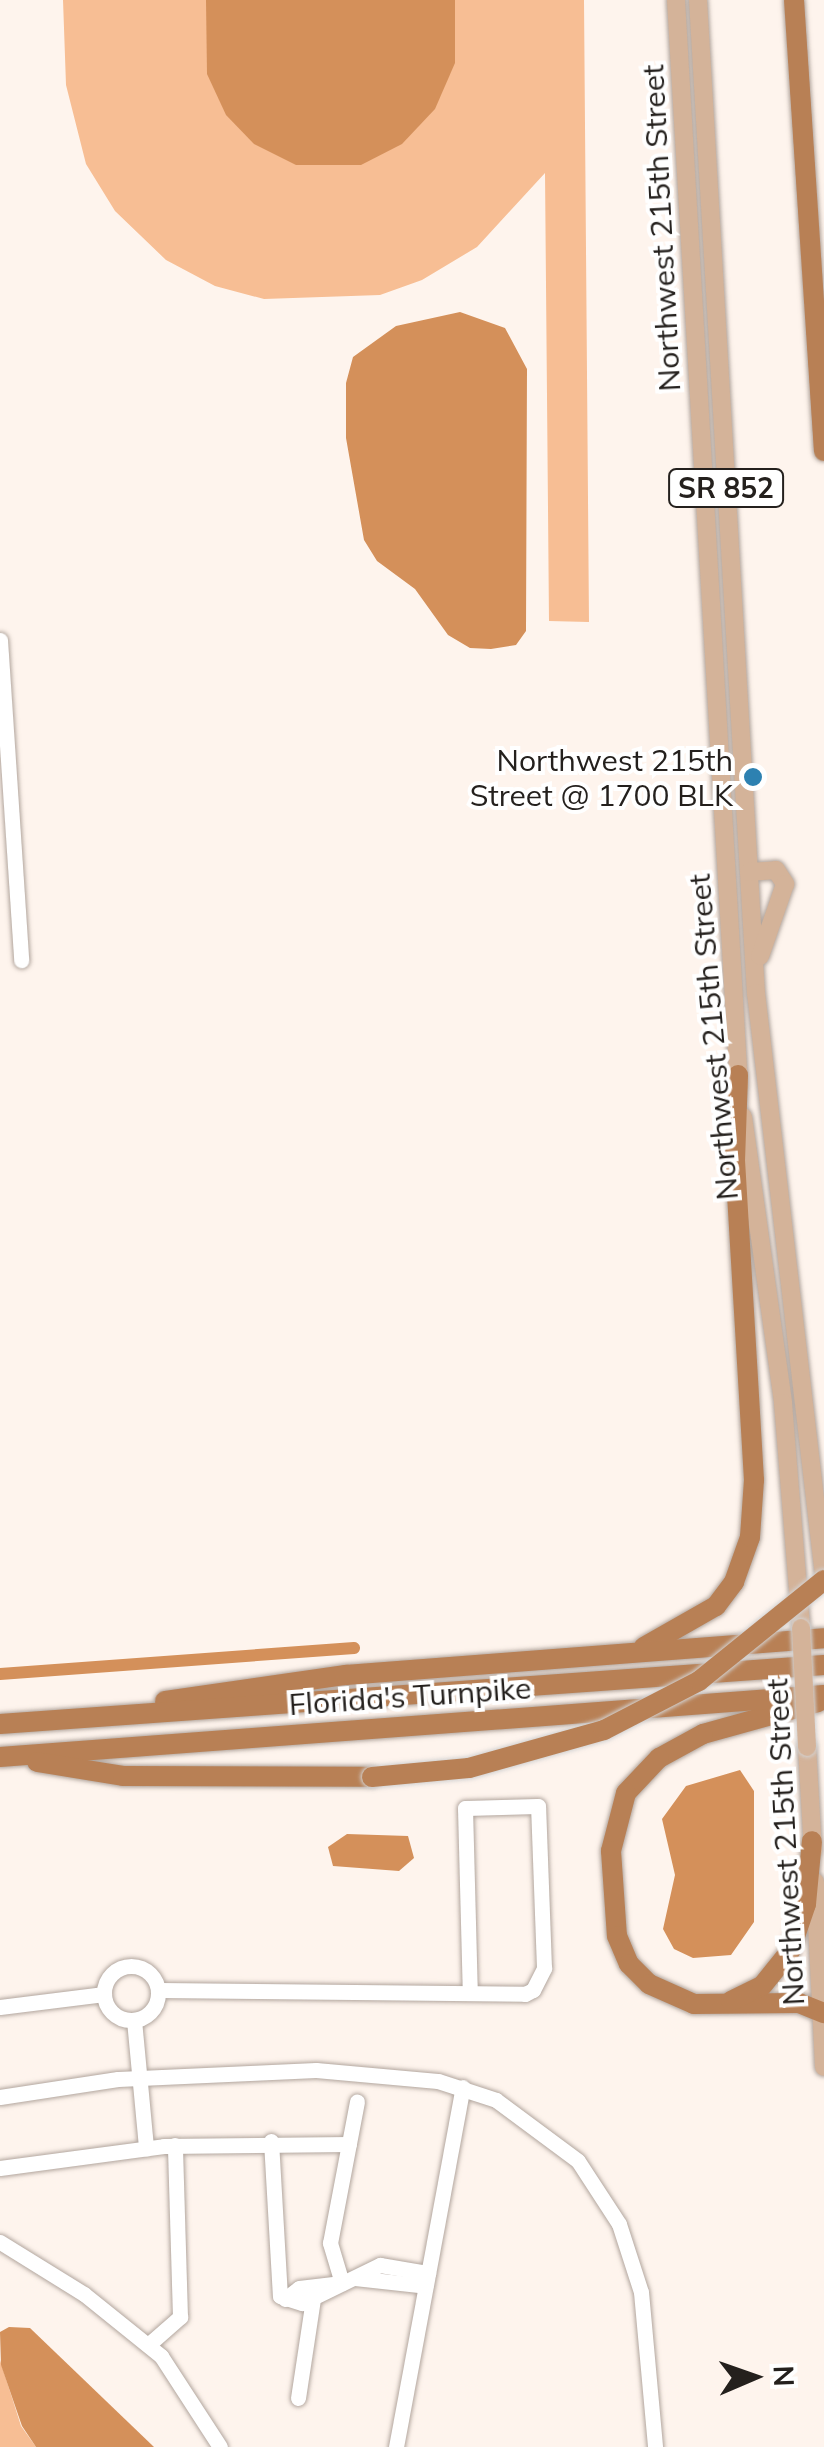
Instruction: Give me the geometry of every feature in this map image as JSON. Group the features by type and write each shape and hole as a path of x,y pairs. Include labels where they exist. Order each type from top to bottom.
{"highway":[{"path":"794,0 824,450"},
{"path":"803,138 824,284"},
{"path":"628,1654 706,1615 734,1582 750,1537 754,1480 735,1161 738,1076"},
{"path":"2,1757 123,1776 372,1777 469,1768 604,1730 699,1681 824,1578"},
{"path":"83,1718 246,1685 824,1638"},
{"name":"Florida's Turnpike","path":"0,1724 824,1664"},
{"path":"823,2011 672,1998 626,1958 615,1920 612,1852 618,1811 640,1774 685,1742 824,1697"},
{"name":"Florida's Turnpike","path":"2,1757 824,1697"},
{"path":"723,2004 762,1986 790,1950 806,1904 812,1840"}],"main road":[{"name":"Northwest 215th Street","path":"676,0 738,1076 783,1403 801,1628 824,2067"},
{"name":"Northwest 215th Street","path":"694,4 755,971 824,1578"},
{"path":"749,872 776,870 784,884 755,971"}],"street":[{"path":"0,640 20,960"},
{"path":"159,1990 525,1994 540,1982 538,1806 465,1808 470,1992"},
{"path":"130,1966 148,1971 159,1990 151,2012 134,2020 115,2015 104,1994 112,1973 130,1966"},
{"path":"0,2007 104,1994"},
{"path":"134,2020 146,2148"},
{"path":"0,2097 139,2078 316,2070 463,2087 524,2115 578,2161 604,2196 632,2256 656,2447"},
{"path":"396,2447 463,2087"},
{"path":"349,2280 330,2243 357,2102"},
{"path":"0,2168 175,2146 271,2141 349,2144"},
{"path":"271,2141 275,2282 286,2299"},
{"path":"148,2345 180,2317 175,2146"},
{"path":"0,2242 84,2294 148,2345 220,2447"},
{"path":"286,2299 299,2288 349,2280 427,2280"},
{"path":"286,2299 314,2299 349,2280"},
{"path":"298,2398 314,2299"}],"shaded area":[{"path":"63,0 584,0 589,622 549,621 545,173 477,247 422,280 380,295 264,299 215,286 166,260 115,211 86,164 66,85"},
{"path":"206,0 455,0 455,63 435,109 402,144 361,165 296,165 254,144 226,115 207,74"},
{"path":"460,312 505,328 527,369 526,631 516,645 491,649 470,648 448,635 415,589 377,561 364,540 346,438 346,383 353,357 396,326"},
{"path":"740,1770 754,1791 754,1922 731,1955 693,1958 674,1949 663,1929 675,1875 662,1819 686,1786"},
{"path":"347,1834 408,1836 414,1858 399,1871 333,1866 328,1847"},
{"path":"9,2327 30,2328 154,2447 36,2447 22,2426 1,2365 0,2332"},
{"path":"0,2360 21,2426 36,2447 0,2447"}],"waterway":[{"path":"0,1674 354,1648"}],"place":[{"name":"Northwest 215th Street @ 1700 BLK","path":"753,777"}]}
